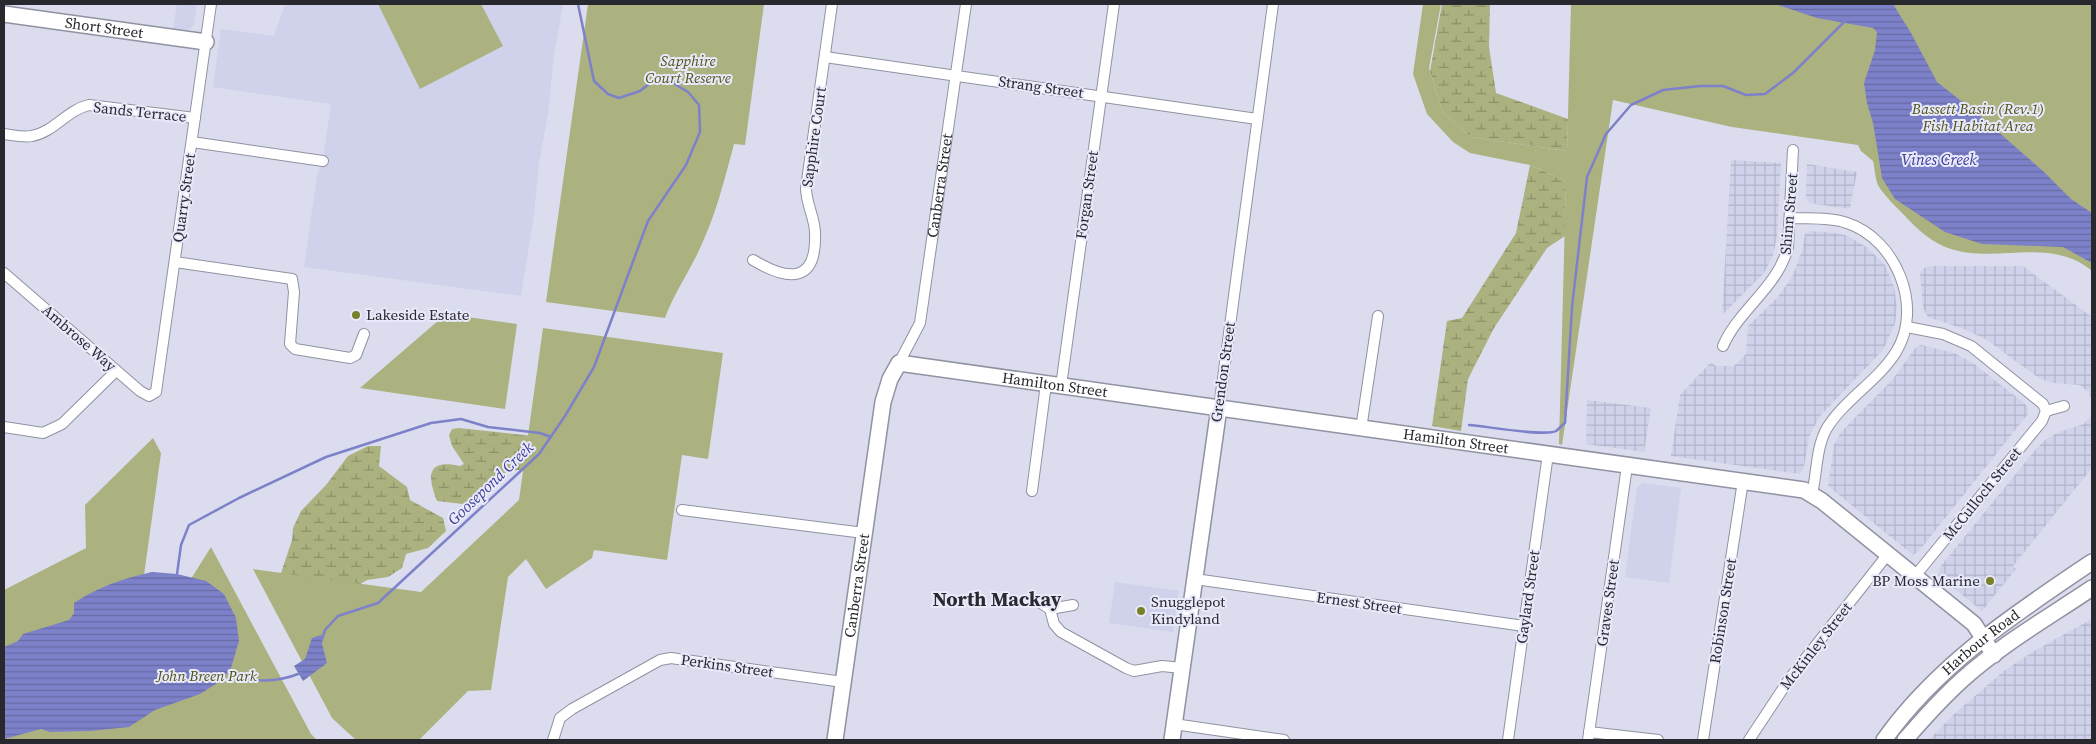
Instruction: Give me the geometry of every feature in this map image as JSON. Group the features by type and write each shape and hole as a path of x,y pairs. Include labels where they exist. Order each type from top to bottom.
{"street":[{"name":"Quarry Street","path":"156,392 212,4"},
{"name":"Sapphire Court","path":"753,260 772,271 796,274 802,273 811,264 816,232 806,197 806,188 832,4"},
{"name":"Canberra Street","path":"835,740 883,402 890,379 920,323 966,4"},
{"name":"Forgan Street","path":"1032,491 1054,385 1114,4"},
{"name":"Grendon Street","path":"1172,740 1273,4"},
{"name":"Short Street","path":"4,14 206,42"},
{"name":"Strang Street","path":"825,57 1101,95 1257,119"},
{"name":"Sands Terrace","path":"4,134 26,137 36,135 73,110 89,105 195,118"},
{"path":"192,142 323,161"},
{"name":"Shinn Street","path":"1723,346 1739,318 1775,278 1784,262 1788,247 1791,218 1793,150"},
{"path":"1791,218 1836,220 1849,224 1874,238 1888,253 1903,283 1908,315 1907,327 1896,351 1887,364 1827,428 1818,455 1812,494"},
{"path":"175,262 292,279 294,292 290,344 295,349 350,358 356,355 364,334"},
{"name":"Ambrose Way","path":"4,273 146,395 149,396 156,392"},
{"path":"1361,429 1378,316"},
{"path":"1907,327 1943,334 1971,346 2031,393 2043,404 2046,411 2064,406"},
{"name":"Hamilton Street","path":"899,363 1804,490 1812,494 1974,624 1994,655"},
{"path":"4,427 43,433 52,430 62,424 116,370"},
{"name":"McCulloch Street","path":"1915,576 2042,421 2046,411"},
{"name":"Gaylard Street","path":"1508,740 1548,454"},
{"name":"Graves Street","path":"1589,736 1627,466"},
{"name":"Robinson Street","path":"1703,740 1743,481"},
{"path":"682,510 864,533"},
{"name":"McKinley Street","path":"1749,740 1790,678 1888,554"},
{"name":"Harbour Road","path":"1884,740 1912,705 1982,638 2013,614 2092,562"},
{"name":"Ernest Street","path":"1195,580 1524,626"},
{"name":"Harbour Road","path":"1904,740 1929,712 1964,678 1994,655 2092,588"},
{"path":"1039,602 1050,609 1054,624 1060,632 1126,668 1134,671 1162,666 1182,668"},
{"path":"1050,609 1073,604"},
{"name":"Perkins Street","path":"553,740 560,718 572,708 660,660 671,658 843,682"},
{"path":"1174,724 1284,740"},
{"path":"1589,736 1658,740"}],"shaded area":[{"path":"177,4 197,4 194,25 188,30 173,28"},
{"path":"285,4 563,4 554,55 548,114 539,163 534,214 521,296 304,267 317,175 323,161 331,104 213,87 221,29 274,36"},
{"path":"1731,160 1781,163 1777,236 1773,256 1764,273 1722,315"},
{"path":"1807,164 1857,172 1850,209 1809,203 1806,196"},
{"path":"1809,231 1837,233 1848,236 1868,248 1885,265 1894,287 1897,307 1895,324 1883,350 1820,416 1809,437 1804,467 1800,474 1671,456 1680,395 1711,362 1716,366 1734,366 1746,354 1748,326 1777,298 1792,277 1802,251 1805,234"},
{"path":"1931,266 2023,266 2092,317 2092,402 2089,393 2080,385 2054,383 2040,379 1987,340 1964,329 1928,317 1923,308 1920,273 1924,268"},
{"path":"1921,345 1954,353 1973,363 2024,403 2028,408 2028,414 1919,551 1913,555 1828,486 1834,445 1841,432 1893,379 1916,347"},
{"path":"1587,400 1651,408 1644,452 1586,444"},
{"path":"2092,409 2092,468 2013,566 2016,569 1982,611 1938,575 1940,567 2036,449 2046,439 2059,432 2084,424 2091,415"},
{"path":"1643,483 1681,488 1669,583 1625,577 1637,487"},
{"path":"1115,582 1179,591 1173,632 1109,623"},
{"path":"2092,619 2092,740 1929,740 1954,714 2004,671 2034,651"}],"green space":[{"path":"378,4 481,4 503,46 420,89"},
{"name":"Sapphire Court Reserve","path":"588,4 764,4 745,145 734,144 720,196 706,234 665,318 546,302"},
{"name":"Bassett Basin (Rev.1) Fish Habitat Area","path":"1423,4 1441,4 1429,68 1443,113 1471,137 1567,151 1571,4 2092,4 2092,271 2076,261 2059,255 2023,252 1968,253 1951,249 1938,243 1926,236 1915,226 1879,187 1873,161 1861,151 1858,145 1732,127 1613,100 1562,445 1559,444 1566,181 1530,165 1470,153 1453,142 1427,114 1413,74"},
{"path":"1442,4 1490,4 1489,47 1496,93 1568,119 1567,151 1471,137 1443,113 1430,71"},
{"path":"1530,165 1566,181 1565,236 1547,248 1494,328 1468,379 1461,431 1432,426 1447,321 1462,318 1516,233"},
{"path":"446,314 517,324 505,409 360,388"},
{"path":"543,328 723,353 708,459 682,455 667,560 594,550 592,558 546,589 526,559 508,577 491,690 468,691 419,740 356,740 332,718 253,569 421,592 519,500"},
{"path":"459,428 532,436 528,469 508,471 490,486 478,491 470,500 463,504 437,501 432,484 432,471 441,465 460,466 464,464 452,446 449,435 452,429"},
{"name":"John Breen Park","path":"153,438 161,453 130,676 211,547 311,734 317,740 4,740 4,590 86,548 85,505"},
{"path":"368,446 381,446 379,466 407,487 410,500 443,518 446,531 428,548 406,554 402,568 388,577 367,580 350,590 280,576 292,540 293,528 301,511 326,485 348,456"}],"water":[{"name":"Vines Creek","path":"1775,4 1893,4 1937,82 1979,115 2044,172 2071,199 2092,213 2092,263 2063,247 1982,244 1945,232 1895,199 1882,178 1864,83 1875,50 1877,32 1873,28 1817,18"},
{"path":"152,572 177,574 206,581 224,594 236,618 239,641 231,668 222,680 200,694 155,710 129,727 90,731 50,732 41,729 4,739 4,647 18,641 23,634 69,620 74,613 74,603 92,592 121,580"},
{"path":"321,635 327,663 303,681 294,666 305,659 312,638"}],"waterway":[{"name":"Goosepond Creek","path":"322,639 325,630 338,616 378,603 539,454 565,416 594,367 648,221 686,165 700,132 699,105 688,92 668,80 654,80 640,91 619,98 608,94 594,81 578,4"},
{"path":"1469,425 1514,431 1550,433 1556,431 1565,423 1572,307 1587,177 1606,134 1631,105 1663,90 1700,86 1723,86 1746,95 1765,94 1793,73 1845,21"},
{"path":"177,574 181,545 189,525 239,498 326,457 431,423 461,419 488,427 540,433 551,437"},
{"name":"Goosepond Creek","path":"227,670 236,675 255,680 282,679 301,673"}],"place":[{"name":"Lakeside Estate","path":"356,315"},
{"name":"BP Moss Marine","path":"1990,581"},
{"name":"Snugglepot Kindyland","path":"1141,611"}],"district":[{"name":"North Mackay","path":"997,599"}]}
